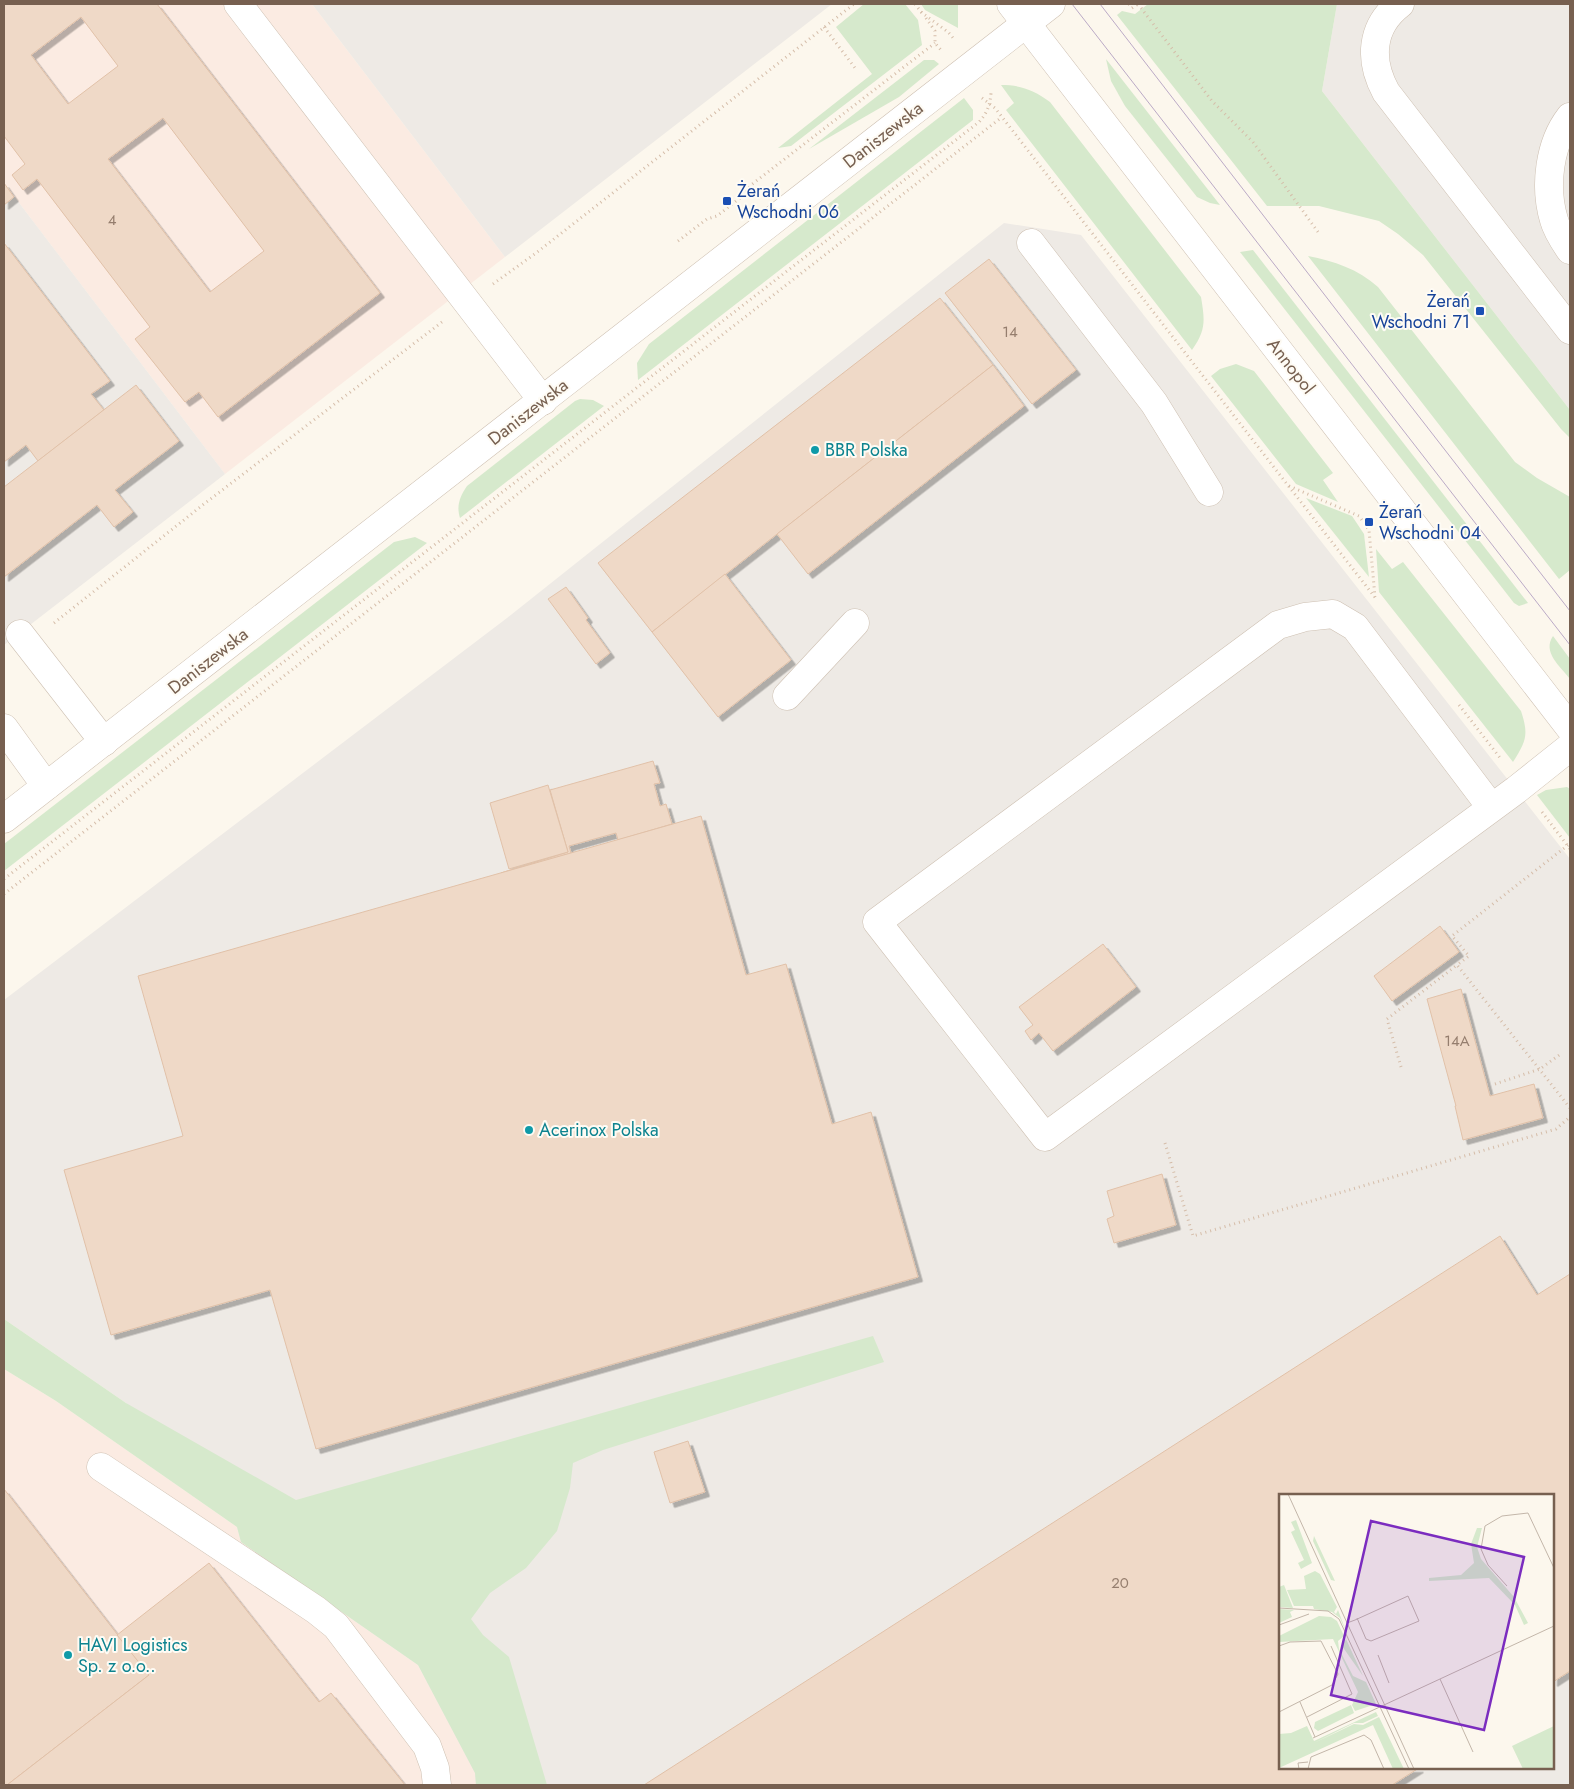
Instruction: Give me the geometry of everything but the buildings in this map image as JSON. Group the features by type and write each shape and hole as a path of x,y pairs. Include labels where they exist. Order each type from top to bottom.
{"street":[{"path":"238,4 543,400"},
{"name":"Daniszewska","path":"4,819 543,400 1019,13 1051,4"},
{"path":"1400,4 1386,17 1375,38 1375,65 1386,92 1570,330"},
{"name":"Annopol","path":"1019,13 1570,728"},
{"path":"1570,117 1556,146 1550,171 1550,198 1554,221 1570,250"},
{"path":"1031,243 1154,403 1209,492"},
{"path":"1491,807 1355,627 1333,614 1305,617 1278,626 877,922 1045,1137 1521,785 1570,747"},
{"path":"787,696 855,623"},
{"path":"24,639 104,742"},
{"path":"4,728 46,786"},
{"path":"101,1467 316,1610 336,1626 427,1746 435,1768 437,1785"}],"path":[{"path":"24,639 536,253 854,4"},
{"path":"915,4 935,31 935,43 946,56"},
{"path":"1129,4 1132,8 1138,4 1212,101 1253,142 1318,232"},
{"path":"921,12 948,32 956,41"},
{"path":"824,27 855,68"},
{"path":"678,240 708,219 717,216 745,194 751,184 935,43"},
{"path":"4,879 979,122 986,114 990,105 992,93 990,86"},
{"path":"979,96 1002,117 1381,605"},
{"path":"4,894 1002,117"},
{"path":"1288,486 1359,516 1369,530 1375,597"},
{"path":"1401,1067 1387,1020 1469,956 1452,936 1569,847 1454,699"},
{"path":"1457,965 1570,1108"},
{"path":"1495,1084 1540,1069 1562,1053"},
{"path":"1165,1143 1193,1236 1556,1129 1570,1117"}],"shaded area":[{"path":"4,4 312,4 505,257 225,474 4,183"},
{"path":"312,4 832,4 505,257"},
{"path":"1337,4 1570,4 1570,410 1322,91"},
{"path":"4,183 225,474 4,645"},
{"path":"1004,223 1081,235 1570,859 1570,1785 476,1785 475,1773 418,1665 241,1542 237,1527 126,1403 4,1319 4,1000 507,618"},
{"path":"4,1369 56,1401 237,1527 241,1542 418,1665 476,1773 476,1785 4,1785"}],"green space":[{"path":"864,4 905,4 918,20 922,45 791,146 778,148 872,74 836,27"},
{"path":"921,4 958,4 958,28 925,10"},
{"path":"1148,4 1337,4 1322,91 1570,410 1570,438 1423,255 1398,234 1379,221 1319,206 1267,206 1117,15 1122,11 1135,14"},
{"path":"1106,59 1220,205 1197,197 1125,106 1111,81"},
{"path":"924,60 934,60 939,64 899,97 809,149"},
{"path":"1001,85 1027,89 1050,102 1201,297 1203,313 1202,331 1192,350 1006,110 1014,103"},
{"path":"964,98 973,110 973,120 638,380 637,363 649,344"},
{"path":"1253,250 1528,603 1519,606 1514,603 1240,252"},
{"path":"1308,256 1327,260 1345,267 1362,275 1378,287 1515,462 1537,478 1570,497 1570,570 1559,579"},
{"path":"1236,364 1254,371 1333,473 1323,480 1338,502 1296,484 1211,376 1220,369"},
{"path":"580,399 593,400 604,406 460,518 459,501 467,486"},
{"path":"1306,498 1352,516 1364,534 1369,577"},
{"path":"415,537 427,543 4,871 4,844 394,542"},
{"path":"1376,549 1392,569 1403,562 1521,711 1525,726 1525,738 1513,762 1379,592"},
{"path":"1553,636 1570,659 1570,679 1557,664 1551,653 1550,642"},
{"path":"1567,787 1570,789 1570,838 1537,795 1546,790"},
{"path":"4,1319 126,1403 296,1500 873,1336 884,1362 603,1450 573,1463 570,1488 557,1531 526,1568 490,1593 471,1619 483,1635 509,1657 547,1785 476,1785 475,1773 418,1665 241,1542 237,1527 56,1401 4,1369"}],"tram line":[{"path":"1072,4 1570,645"},
{"path":"1100,4 1570,611"}],"place":[{"name":"Żerań Wschodni 06","path":"727,201"},
{"name":"Żerań Wschodni 71","path":"1480,311"},
{"name":"BBR Polska","path":"815,450"},
{"name":"Żerań Wschodni 04","path":"1369,522"},
{"name":"Acerinox Polska","path":"529,1130"},
{"name":"HAVI Logistics Sp. z o.o..","path":"68,1655"}]}
